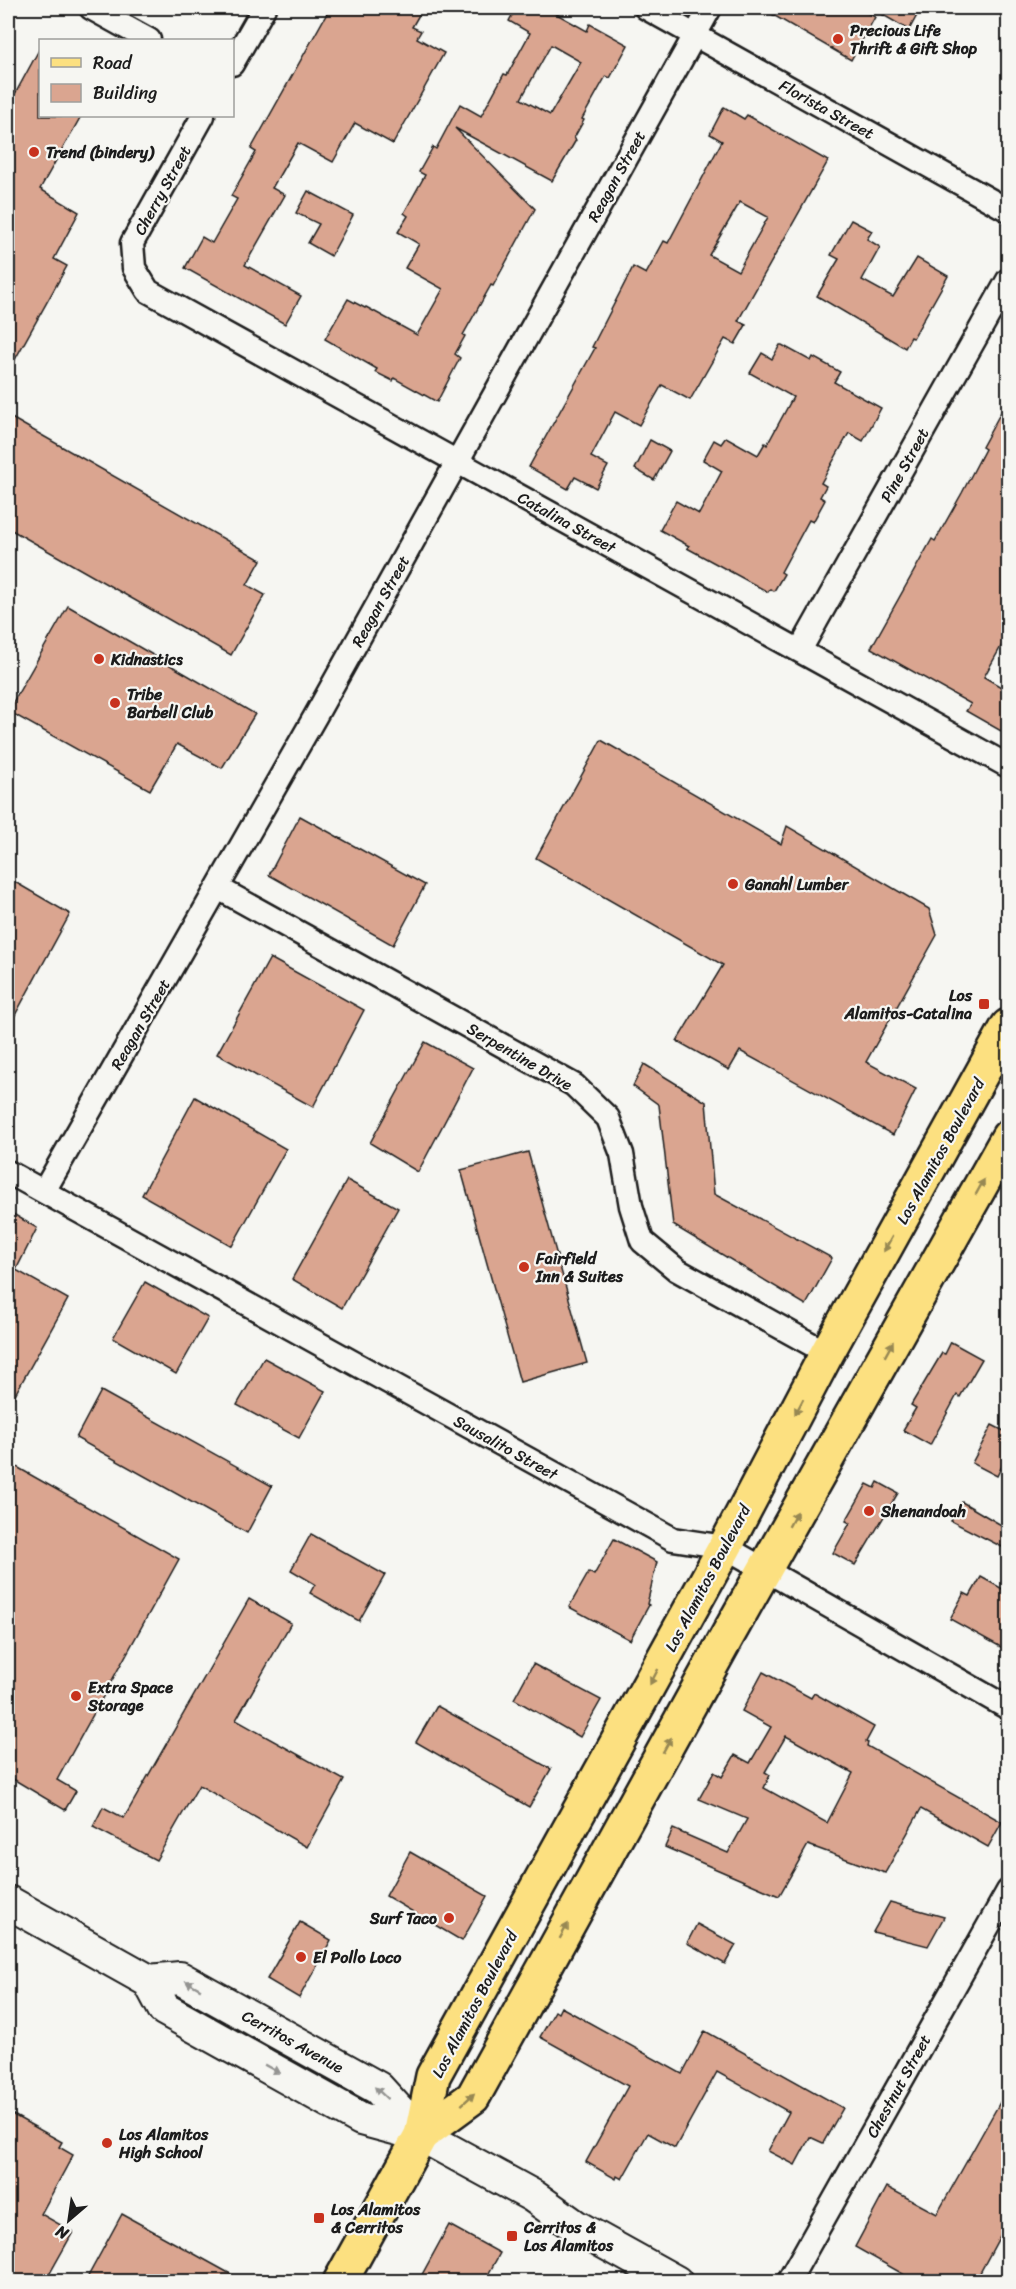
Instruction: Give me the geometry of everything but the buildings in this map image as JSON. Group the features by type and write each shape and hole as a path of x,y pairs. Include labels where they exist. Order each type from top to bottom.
{"main road":[{"name":"Los Alamitos Boulevard","path":"340,2282 421,2135 433,2076 725,1547 827,1353 1008,1026"},
{"name":"Los Alamitos Boulevard","path":"421,2135 473,2097 764,1570 1008,1137"},
{"name":"Cerritos Avenue","path":"8,1902 149,1981 180,1978 378,2088 421,2135 533,2196 575,2226 676,2282"}],"street":[{"path":"91,8 147,39"},
{"path":"234,60 264,8"},
{"name":"Florista Street","path":"646,8 1008,210"},
{"name":"Reagan Street","path":"44,1191 458,462 710,8"},
{"name":"Cherry Street","path":"134,268 132,243 202,117"},
{"name":"Catalina Street","path":"134,268 148,291 1008,766"},
{"name":"Pine Street","path":"800,650 1008,280"},
{"name":"Serpentine Drive","path":"218,888 574,1085 608,1118 622,1154 631,1206 642,1241 677,1270 827,1353"},
{"name":"Sausalito Street","path":"8,1172 673,1539 725,1547 1008,1708"},
{"name":"Chestnut Street","path":"788,2282 1008,1891"}],"place":[{"name":"Precious Life Thrift & Gift Shop","path":"838,39"},
{"name":"Trend (bindery)","path":"34,152"},
{"name":"Kidnastics","path":"99,659"},
{"name":"Tribe Barbell Club","path":"115,703"},
{"name":"Ganahl Lumber","path":"733,884"},
{"name":"Los Alamitos-Catalina","path":"984,1004"},
{"name":"Fairfield Inn & Suites","path":"524,1267"},
{"name":"Shenandoah","path":"869,1511"},
{"name":"Extra Space Storage","path":"76,1696"},
{"name":"Surf Taco","path":"449,1918"},
{"name":"El Pollo Loco","path":"301,1957"},
{"name":"Los Alamitos High School","path":"107,2143"},
{"name":"Los Alamitos & Cerritos","path":"319,2218"},
{"name":"Cerritos & Los Alamitos","path":"512,2236"}]}
